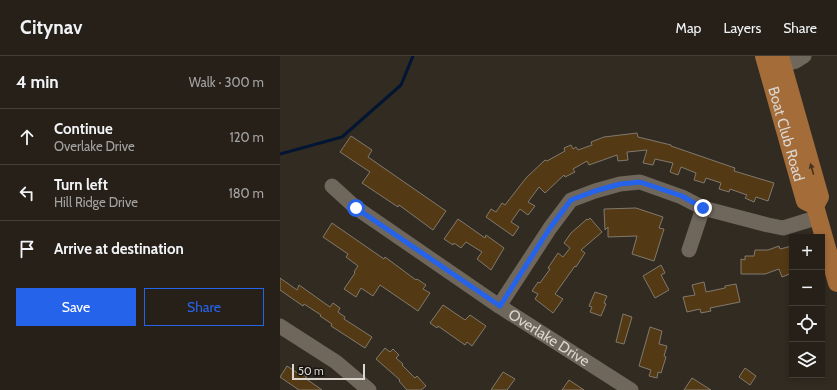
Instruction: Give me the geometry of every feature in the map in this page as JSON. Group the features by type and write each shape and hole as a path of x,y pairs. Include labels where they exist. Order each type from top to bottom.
{"main road":[{"name":"Boat Club Road","path":"764,56 805,201 817,211"},
{"name":"Boat Club Road","path":"781,60 820,197 817,211 837,283"}],"street":[{"path":"781,60 796,61 804,56"},
{"path":"500,306 550,228 571,200 595,191 620,184 640,182 682,196 703,208 783,228 817,211"},
{"name":"Overlake Drive","path":"332,186 356,208 500,306 631,390"},
{"path":"689,250 703,208"},
{"path":"280,326 336,362 369,390"}],"building":[{"path":"637,133 638,137 671,145 735,168 734,171 774,183 768,201 756,197 754,202 745,198 747,195 730,189 729,192 719,189 721,183 706,178 704,183 694,180 696,173 681,167 678,175 670,172 673,163 655,159 653,165 643,163 647,150 627,152 628,160 618,161 617,155 589,165 587,161 573,169 575,172 565,177 564,175 545,193 539,187 528,202 535,206 528,215 520,209 511,222 519,227 513,236 486,217 491,209 496,212 502,203 505,205 526,178 545,160 547,161 565,151 564,148 571,145 573,149 576,147 578,150 592,145 591,142 604,137"},
{"path":"351,136 372,150 368,157 446,211 433,230 399,205 398,207 362,183 370,172 340,152"},
{"path":"636,208 663,217 659,228 664,229 654,261 632,254 637,236 608,237 608,227 605,230 604,209"},
{"path":"590,218 602,232 581,250 585,253 555,294 563,299 553,313 535,299 538,294 532,291 550,269 548,268 558,253 563,257 570,248 564,243 571,233"},
{"path":"458,219 485,238 486,235 504,248 491,270 477,259 482,252 466,242 461,248 444,239"},
{"path":"332,223 384,259 385,257 416,280 417,279 426,285 423,289 430,293 418,311 380,285 373,296 361,288 356,297 344,289 358,266 346,257 348,254 323,237"},
{"path":"779,246 780,249 789,247 789,274 782,277 779,269 765,274 741,274 741,259 745,260 745,256 754,256 755,250 768,250"},
{"path":"661,265 665,273 661,275 669,290 655,298 643,276"},
{"path":"280,278 297,290 299,285 330,307 333,303 340,308 338,312 345,317 344,319 372,337 365,348 331,326 332,324 320,316 321,315 304,304 303,306 280,290"},
{"path":"704,282 706,292 736,284 740,302 710,308 711,311 701,313 700,309 687,312 683,297 695,295 692,285"},
{"path":"595,292 607,296 604,303 606,304 601,316 590,312 592,307 589,306"},
{"path":"443,305 465,320 470,315 486,326 472,346 467,342 465,345 438,326 437,328 430,323"},
{"path":"623,314 632,317 624,344 616,342"},
{"path":"650,327 662,331 659,344 667,346 664,356 666,357 661,373 658,372 657,378 649,376 651,370 639,366"},
{"path":"385,348 390,352 393,349 399,355 396,358 403,364 402,365 415,378 417,376 426,386 421,390 407,390 399,381 400,380 376,359"},
{"path":"287,366 299,374 300,372 307,377 305,378 322,390 299,390 280,377"},
{"path":"745,368 756,376 750,385 739,377"},
{"path":"503,372 515,379 507,390 491,390"},
{"path":"692,378 711,390 684,390"},
{"path":"569,380 584,390 562,390"}],"waterway":[{"path":"280,154 342,137 401,85 413,56"}],"route":[{"path":"356,208 500,306 550,228 571,200 620,184 640,182 682,196 703,208"}]}
